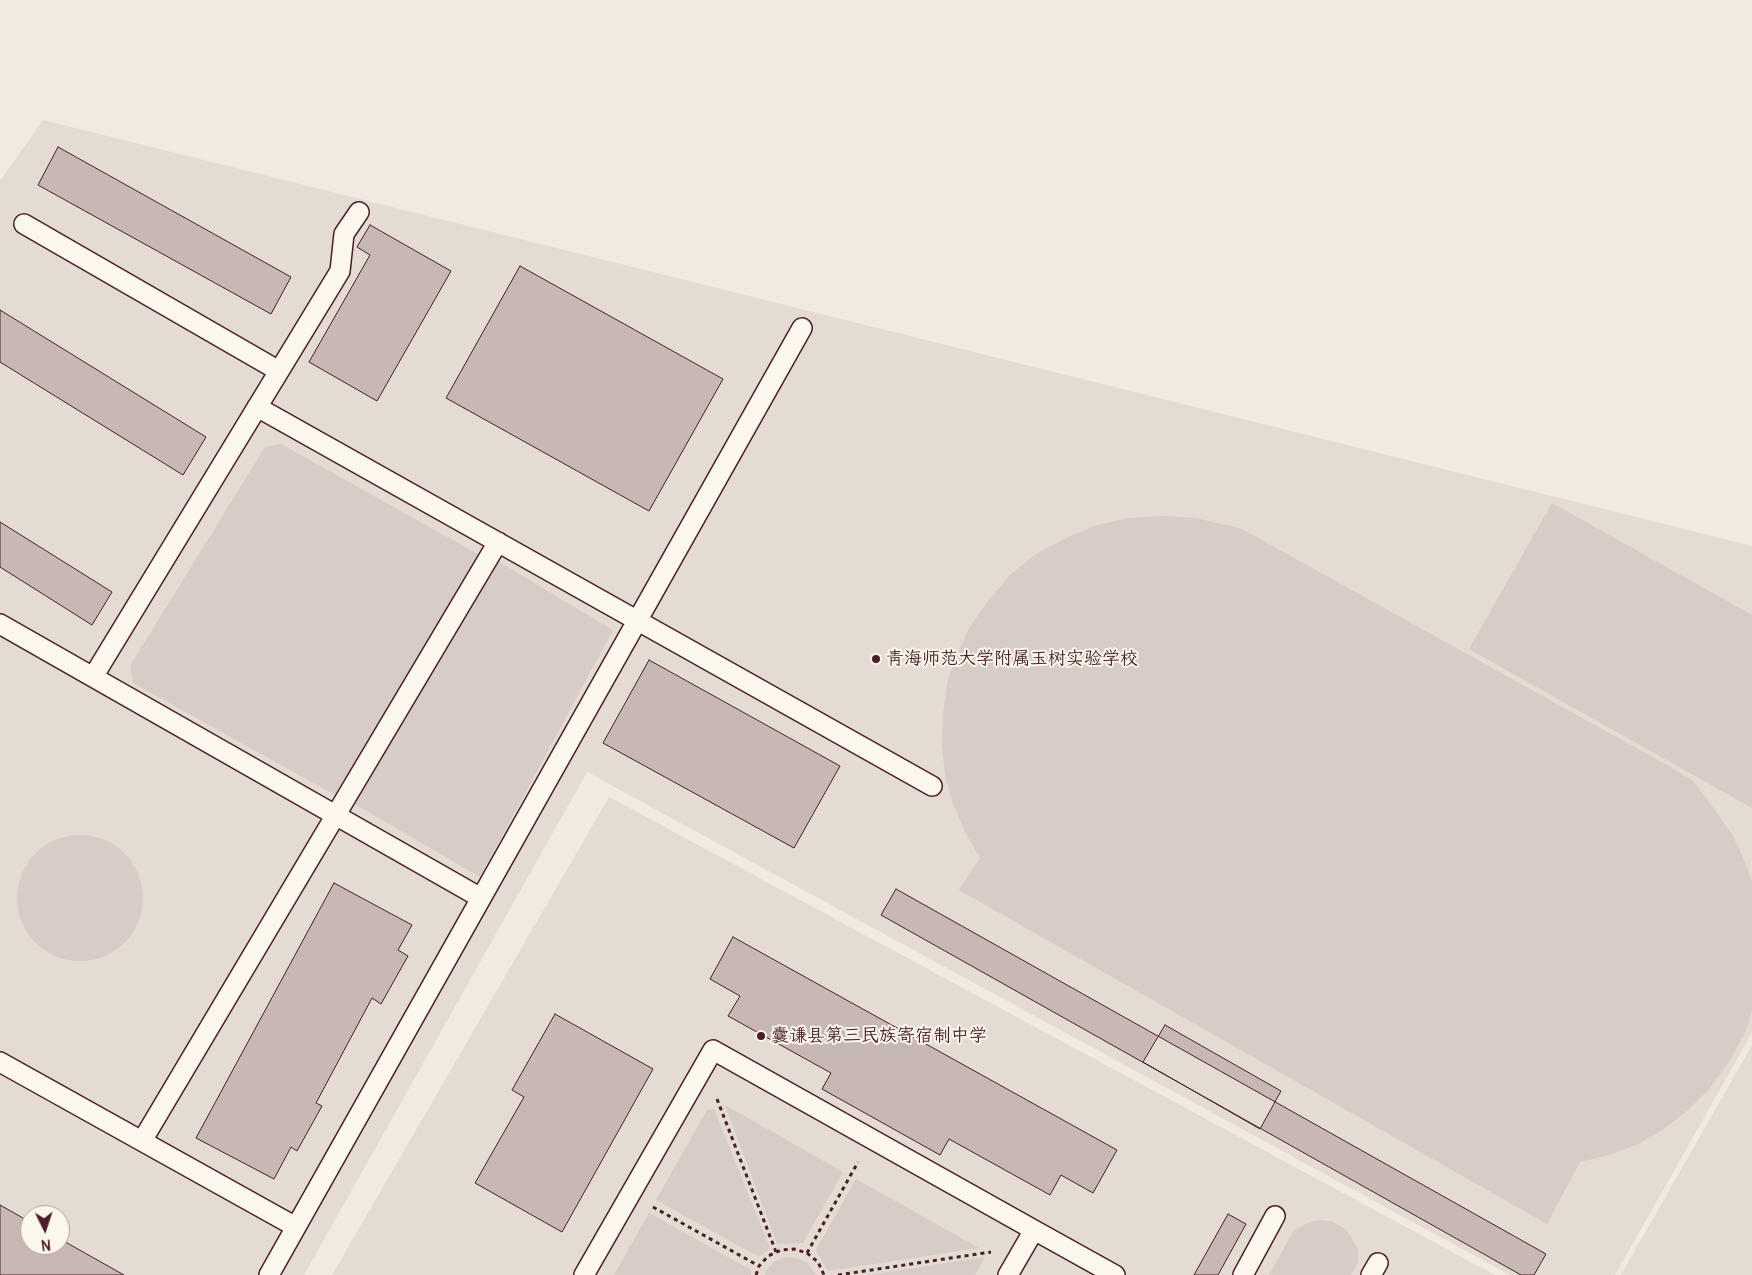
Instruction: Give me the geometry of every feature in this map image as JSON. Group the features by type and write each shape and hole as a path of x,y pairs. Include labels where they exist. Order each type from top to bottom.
{"lane":[{"path":"93,677 340,271 344,234 359,212"},
{"path":"24,224 279,371"},
{"path":"269,1275 802,328"},
{"path":"257,407 932,786"},
{"path":"142,1141 498,542"},
{"path":"0,624 481,898"},
{"path":"584,1275 713,1050 1115,1275"},
{"path":"0,1062 296,1228"},
{"path":"1243,1275 1275,1216"},
{"path":"1008,1275 1034,1230"}],"path":[{"path":"704,1066 776,1252"},
{"path":"807,1253 871,1138"},
{"path":"630,1194 759,1266"},
{"path":"838,1275 1024,1247"},
{"path":"756,1275 759,1266 768,1256 776,1252 794,1249 807,1253 818,1262 824,1275"}],"shaded area":[{"name":"青海师范大学附属玉树实验学校","path":"43,120 1752,546 1752,1033 1615,1275 1510,1275 587,772 304,1275 0,1275 0,181"},
{"path":"281,444 483,557 337,796 133,683 130,666 265,447"},
{"path":"1552,503 1752,615 1752,808 1469,649"},
{"path":"1163,516 1196,518 1242,529 1665,764 1692,780 1734,838 1752,882 1752,1011 1744,1035 1727,1065 1709,1089 1688,1110 1664,1129 1638,1144 1609,1155 1580,1162 1547,1224 959,890 980,858 965,832 953,804 945,775 942,744 943,715 947,684 956,656 969,628 1010,575 1036,554 1066,538 1097,525 1129,518"},
{"path":"499,562 613,630 480,877 353,803"},
{"name":"囊谦县第三民族寄宿制中学","path":"609,797 1495,1275 332,1275"},
{"path":"80,835 104,839 125,853 139,874 143,898 139,922 125,943 104,957 80,961 56,957 35,943 21,922 17,898 21,874 35,853 56,839"},
{"path":"1752,1045 1752,1275 1621,1275"},
{"path":"725,1105 843,1172 803,1243 777,1244"},
{"path":"714,1109 770,1248 759,1257 656,1200 707,1110"},
{"path":"856,1179 979,1248 828,1271 816,1250"},
{"path":"649,1213 751,1270 751,1275 614,1275"},
{"path":"1323,1220 1333,1222 1344,1228 1352,1238 1358,1250 1358,1262 1351,1275 1269,1275 1294,1230 1312,1221"},
{"path":"785,1257 797,1258 808,1263 816,1275 765,1275 774,1262"},
{"path":"985,1257 975,1275 869,1275"}],"building":[{"path":"58,147 291,277 271,314 38,185"},
{"path":"370,225 451,271 377,401 309,362 370,255 357,247"},
{"path":"520,266 723,379 649,511 446,398"},
{"path":"0,310 206,437 183,475 0,362"},
{"path":"0,522 112,592 92,625 0,567"},
{"path":"649,660 840,766 794,848 603,743"},
{"path":"334,883 412,925 398,950 408,956 381,1004 372,998 316,1103 322,1106 297,1151 291,1147 274,1179 196,1138"},
{"path":"896,889 1546,1254 1534,1275 1521,1275 881,915"},
{"path":"733,937 1117,1150 1093,1193 1061,1175 1050,1195 949,1139 940,1155 822,1089 831,1073 728,1016 740,996 710,979"},
{"path":"555,1014 653,1069 562,1232 475,1183 524,1097 512,1090"},
{"path":"1165,1025 1281,1091 1260,1129 1143,1062"},
{"path":"0,1205 20,1216 20,1255 70,1255 70,1245 124,1275 0,1275"},
{"path":"1228,1214 1246,1224 1218,1275 1194,1275"}],"place":[{"name":"青海师范大学附属玉树实验学校","path":"876,659"},
{"name":"囊谦县第三民族寄宿制中学","path":"761,1036"}]}
